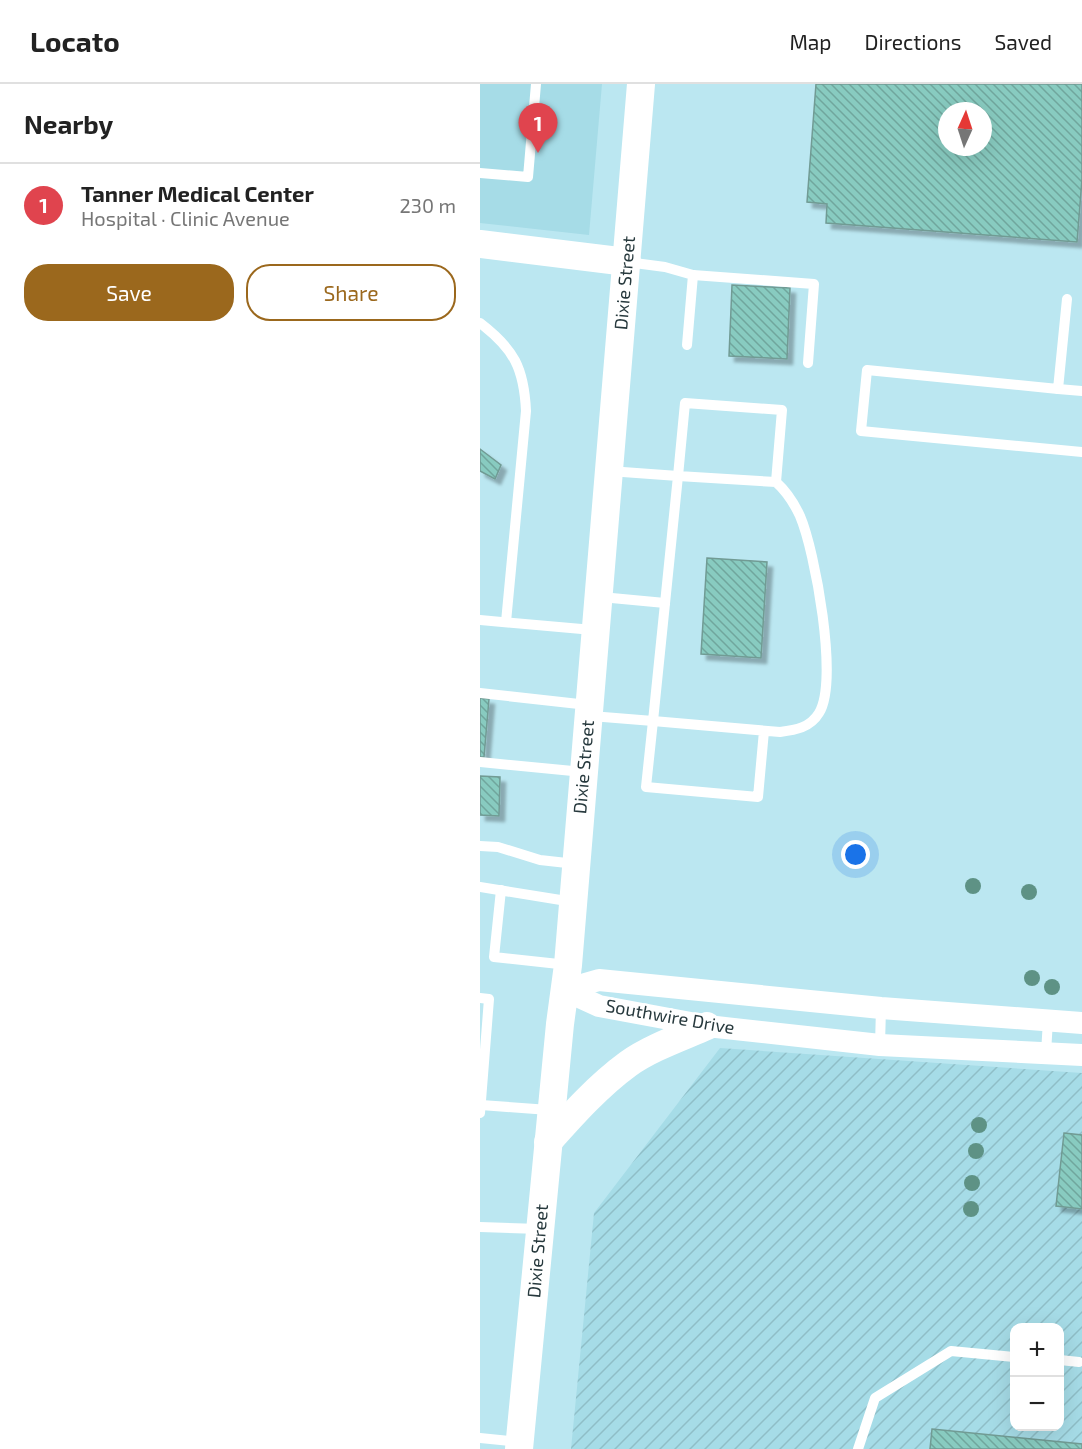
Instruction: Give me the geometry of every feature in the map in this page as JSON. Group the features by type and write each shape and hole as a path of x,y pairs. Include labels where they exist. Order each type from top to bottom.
{"street":[{"name":"Dixie Street","path":"520,1445 573,902 641,84"},
{"path":"480,244 627,262"},
{"name":"Southwire Drive","path":"566,977 881,1008 1082,1023"},
{"name":"Southwire Drive","path":"566,977 599,1006 707,1026 880,1045 1082,1055"},
{"path":"548,1142 589,1098 629,1063 671,1041 707,1026"}],"lane":[{"path":"480,173 528,177 536,84"},
{"path":"627,262 664,267 693,275 814,284 808,363"},
{"path":"687,345 693,275"},
{"path":"1058,389 1067,300"},
{"path":"480,323 503,344 515,360 523,376 525,390 526,411 506,622"},
{"path":"1082,391 867,370 861,431 1082,452"},
{"path":"480,693 653,721 764,731 796,730 810,725 824,704 827,689 825,648 810,547 792,500 777,482 782,410 685,403 678,476 653,721 646,787 758,797 764,731"},
{"path":"608,471 777,482"},
{"path":"597,597 665,603"},
{"path":"480,620 595,630"},
{"path":"480,762 583,772"},
{"path":"480,846 498,847 540,860 576,864"},
{"path":"480,887 573,902"},
{"path":"501,890 494,957 566,977"},
{"path":"480,998 489,999 480,1113"},
{"path":"880,1045 881,1008"},
{"path":"1046,1053 1048,1020"},
{"path":"481,1105 552,1110"},
{"path":"480,1227 540,1229"},
{"path":"858,1449 875,1398 951,1352 1010,1357"},
{"path":"1064,1360 1079,1362"},
{"path":"480,1438 520,1445"}],"shaded area":[{"path":"480,84 602,84 589,235 480,223"},
{"path":"720,1048 1082,1073 1082,1449 571,1449 594,1213"}],"building":[{"path":"816,84 1082,84 1082,179 1077,242 826,223 827,204 807,202"},
{"path":"732,285 790,288 787,359 729,356"},
{"path":"480,449 501,465 495,479 480,471"},
{"path":"707,558 767,562 761,658 701,654"},
{"path":"480,698 489,699 484,757 480,757"},
{"path":"480,776 500,777 499,816 480,815"},
{"path":"1064,1133 1082,1135 1082,1209 1056,1206"},
{"path":"932,1429 1082,1444 1082,1449 930,1449"}],"place":[{"name":"Tanner Medical Center","path":"538,153"}]}
